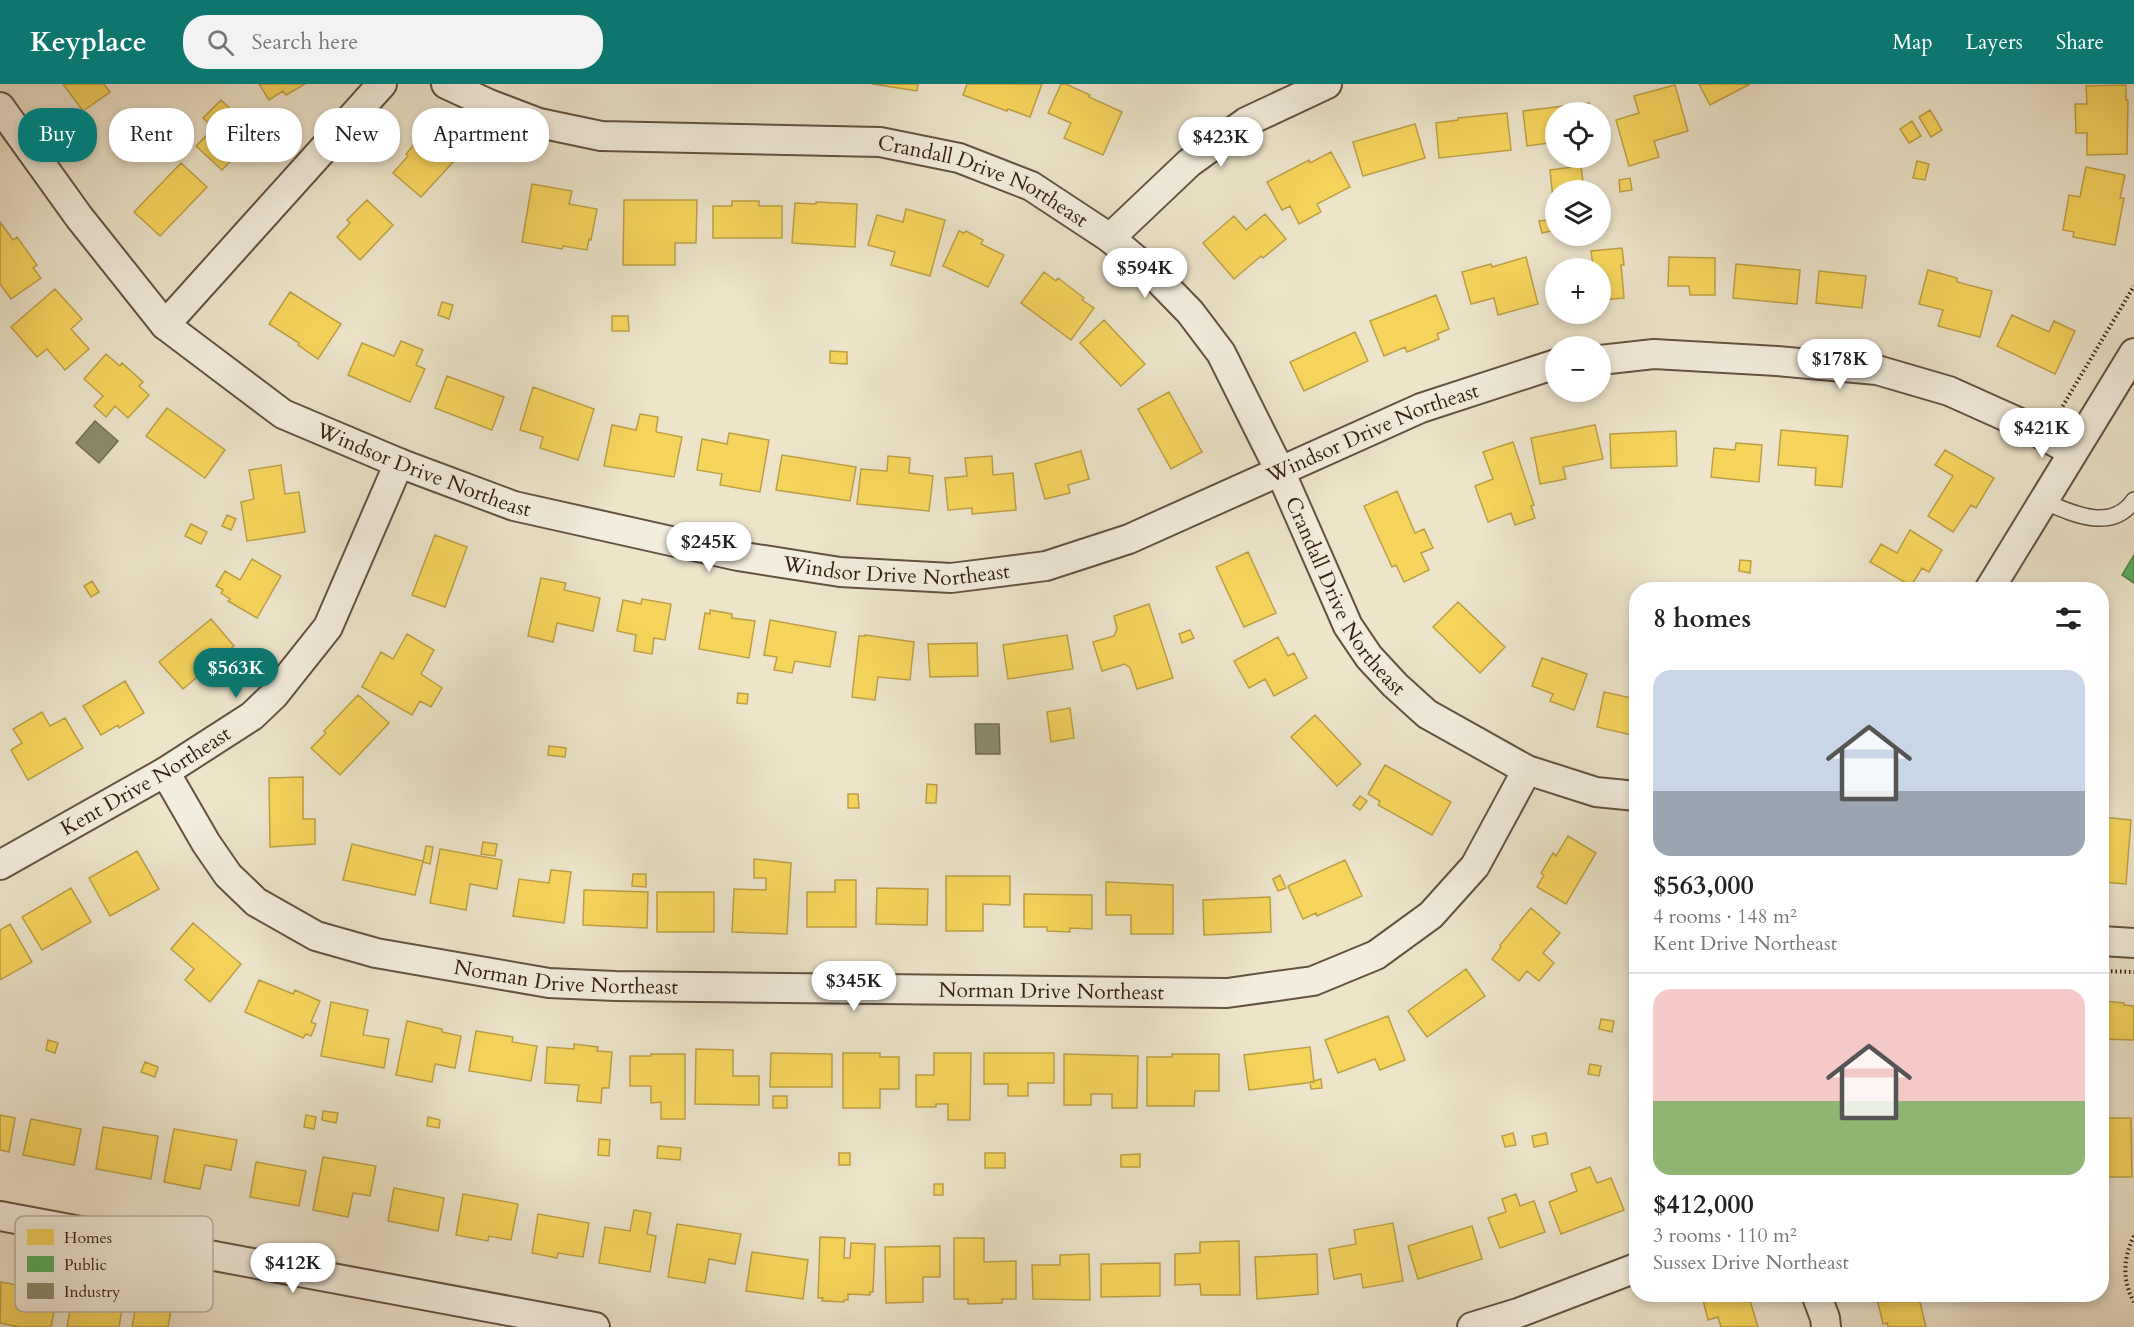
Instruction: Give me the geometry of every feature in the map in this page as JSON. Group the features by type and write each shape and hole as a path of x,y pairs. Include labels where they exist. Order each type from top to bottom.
{"street":[{"path":"165,325 382,84"},
{"name":"Crandall Drive Northeast","path":"446,84 489,104 539,123 602,136 880,142 959,158 1031,186 1110,238 1154,274 1190,312 1221,353 1280,471 1348,626 1369,657 1395,685 1427,714 1527,770 1596,792 1629,795"},
{"path":"1110,238 1189,163 1246,122 1326,84"},
{"name":"Windsor Drive Northeast","path":"0,107 79,217 165,325 283,414 399,463 514,506 738,556 840,572 951,578 1046,566 1129,539 1421,408 1545,368"},
{"path":"1994,582 2134,353"},
{"path":"1611,359 1654,354 1878,370 1949,391 2026,426 2073,452"},
{"name":"Kent Drive Northeast","path":"0,865 165,772 252,716 274,695 328,627 399,463"},
{"name":"Norman Drive Northeast","path":"165,772 222,867 256,902 316,936 376,952 549,982 615,986 1227,993 1313,981 1376,955 1431,915 1475,866 1527,770"},
{"path":"2109,941 2134,943"},
{"path":"0,1216 15,1219"},
{"path":"213,1256 595,1327"},
{"path":"1472,1327 1518,1313 1629,1271"},
{"path":"1819,1302 1826,1327"}],"lane":[{"path":"2043,501 2081,517 2100,518 2118,514 2134,500"}],"path":[{"path":"2053,424 2134,286"},
{"path":"2109,971 2134,972"},
{"path":"2134,1236 2127,1253 2125,1281 2134,1302"}],"building: Homes":[{"path":"63,84 104,84 110,92 87,108 81,108"},
{"path":"259,84 305,84 286,95 283,91 269,100"},
{"path":"872,84 918,84 917,91"},
{"path":"967,84 1042,84 1030,117 963,95"},
{"path":"1061,84 1090,95 1089,97 1122,112 1103,155 1064,138 1071,123 1048,113"},
{"path":"1699,84 1750,84 1710,105"},
{"path":"1675,85 1688,131 1654,141 1659,157 1629,166 1616,120 1639,113 1634,96"},
{"path":"2126,85 2127,154 2087,155 2087,133 2076,133 2075,104 2087,104 2086,86"},
{"path":"221,100 229,108 213,108"},
{"path":"1545,108 1545,144 1527,146 1523,111"},
{"path":"1930,110 1942,130 1931,137 1919,117"},
{"path":"1507,113 1511,150 1439,158 1436,123 1458,120 1458,118"},
{"path":"1912,121 1921,136 1909,143 1900,129"},
{"path":"1415,124 1425,158 1363,176 1353,142"},
{"path":"206,136 206,155 196,146"},
{"path":"412,147 412,162 453,162 421,197 393,173 408,156 406,154"},
{"path":"1331,152 1350,187 1317,204 1321,212 1299,224 1290,206 1282,210 1267,182 1309,160 1310,163"},
{"path":"1917,161 1929,164 1925,180 1913,178"},
{"path":"213,162 230,162 222,170"},
{"path":"181,163 207,187 160,236 134,212"},
{"path":"2086,167 2125,175 2120,198 2124,198 2115,245 2073,237 2074,232 2063,230 2069,195 2080,197"},
{"path":"1581,168 1583,180 1551,180 1550,170"},
{"path":"1630,178 1632,190 1620,192 1619,180"},
{"path":"532,184 572,191 569,204 597,209 587,250 563,246 562,249 522,242"},
{"path":"367,200 393,225 360,260 337,237 350,223 347,220"},
{"path":"624,200 697,200 696,243 675,243 675,265 623,265"},
{"path":"732,201 759,201 759,206 782,206 782,238 713,238 713,206 732,206"},
{"path":"816,202 857,204 855,247 792,243 795,203 816,204"},
{"path":"906,209 945,220 930,276 891,265 895,252 868,245 877,215 903,222"},
{"path":"1265,214 1286,239 1234,279 1203,243 1234,216 1246,230"},
{"path":"1545,220 1545,232 1542,233 1539,221"},
{"path":"0,222 13,240 17,237 37,265 33,268 41,278 11,299 0,284"},
{"path":"959,231 964,233 966,231 983,240 981,244 1004,255 988,287 943,266"},
{"path":"1622,248 1624,298 1611,299 1611,258 1592,258 1591,251"},
{"path":"1526,257 1538,304 1498,315 1494,298 1471,304 1462,272 1491,264 1492,267"},
{"path":"1669,257 1715,258 1715,295 1690,295 1689,286 1668,286"},
{"path":"1736,264 1800,270 1797,304 1733,298"},
{"path":"1928,270 1957,278 1957,282 1992,291 1980,337 1938,326 1943,310 1919,304"},
{"path":"1819,271 1866,276 1862,308 1816,303"},
{"path":"1044,272 1056,281 1058,278 1094,308 1071,340 1021,303"},
{"path":"55,289 82,319 71,329 89,349 65,370 47,349 37,357 11,327"},
{"path":"290,292 341,324 318,359 298,345 299,343 269,324"},
{"path":"1436,295 1449,329 1437,334 1439,339 1407,352 1405,347 1384,356 1370,321"},
{"path":"442,302 453,305 449,319 438,315"},
{"path":"2012,315 2049,332 2054,321 2075,331 2055,374 1997,346"},
{"path":"612,316 628,316 629,331 612,331"},
{"path":"1104,320 1145,364 1121,386 1080,343"},
{"path":"1355,332 1368,361 1304,391 1290,362"},
{"path":"401,341 423,350 416,365 425,369 410,402 348,375 362,343 394,356"},
{"path":"830,351 847,352 847,364 830,363"},
{"path":"106,354 120,366 122,363 143,382 139,386 149,395 128,418 115,406 106,417 94,406 103,396 84,379"},
{"path":"447,376 504,397 492,430 435,408"},
{"path":"533,387 594,409 578,460 540,448 543,437 520,430"},
{"path":"1169,392 1202,452 1171,469 1138,409"},
{"path":"167,408 225,450 205,478 146,436"},
{"path":"640,414 658,417 656,432 682,437 674,477 604,466 612,425 636,430"},
{"path":"1595,425 1603,459 1563,467 1566,479 1540,484 1531,438"},
{"path":"1781,430 1848,436 1842,487 1815,485 1816,468 1778,465"},
{"path":"1676,431 1677,466 1611,468 1610,434"},
{"path":"729,433 769,440 760,492 720,485 722,474 697,470 702,439 727,444"},
{"path":"1513,442 1534,505 1531,506 1535,518 1515,525 1511,513 1488,522 1475,486 1493,479 1483,452"},
{"path":"1736,443 1762,445 1759,482 1711,477 1714,448 1735,450"},
{"path":"1945,450 1994,478 1976,508 1971,505 1953,532 1928,516 1953,476 1935,465"},
{"path":"1081,451 1089,479 1068,485 1070,493 1045,499 1035,464"},
{"path":"782,455 856,467 850,501 776,490"},
{"path":"888,456 910,458 909,473 933,476 929,511 857,504 861,469 887,471"},
{"path":"992,456 993,475 1013,473 1016,510 972,514 972,508 948,510 945,478 967,476 965,458"},
{"path":"281,465 285,494 299,492 305,532 247,541 241,502 254,499 249,470"},
{"path":"1397,491 1415,533 1424,529 1433,548 1421,553 1429,570 1404,582 1396,565 1392,567 1364,506"},
{"path":"227,515 236,519 231,530 222,526"},
{"path":"191,524 207,532 201,544 185,536"},
{"path":"1910,530 1942,550 1929,572 1922,568 1913,582 1904,582 1870,562 1881,544 1897,553"},
{"path":"435,535 467,547 445,607 412,595"},
{"path":"1248,552 1276,613 1244,627 1216,567"},
{"path":"252,559 281,576 257,618 228,601 230,599 221,593 223,590 216,586 225,571 240,580"},
{"path":"1740,560 1751,561 1750,573 1739,571"},
{"path":"541,578 566,583 564,590 600,598 593,631 557,623 553,642 528,636"},
{"path":"92,581 99,592 91,597 84,586"},
{"path":"642,599 671,604 665,640 654,638 652,654 634,651 636,635 617,631 623,600 641,604"},
{"path":"1458,602 1505,647 1480,673 1433,627"},
{"path":"1149,604 1173,678 1137,689 1130,668 1125,664 1102,671 1093,642 1114,636 1117,629 1114,616"},
{"path":"710,610 732,614 732,618 755,621 749,658 699,649 705,613 710,614"},
{"path":"211,619 234,646 183,689 159,662"},
{"path":"770,620 836,632 830,667 795,661 792,673 774,670 777,657 764,655"},
{"path":"1190,630 1194,638 1182,643 1179,634"},
{"path":"407,634 434,650 421,674 442,688 431,707 420,701 412,715 362,687 381,652 393,659"},
{"path":"1067,635 1073,669 1008,679 1003,645"},
{"path":"859,636 914,642 910,680 878,677 875,700 852,697"},
{"path":"1278,637 1288,656 1294,653 1307,678 1274,696 1265,679 1249,688 1234,661"},
{"path":"977,643 978,676 930,677 928,644"},
{"path":"1542,658 1587,674 1574,710 1550,701 1553,694 1532,686"},
{"path":"125,681 144,713 119,728 118,725 101,735 83,706"},
{"path":"1604,692 1629,697 1629,734 1597,727"},
{"path":"738,693 748,694 747,704 737,703"},
{"path":"358,695 389,723 340,775 311,748"},
{"path":"1070,708 1074,738 1051,742 1047,712"},
{"path":"42,712 50,726 65,718 83,748 28,780 11,750 22,743 13,729"},
{"path":"1315,715 1361,764 1337,786 1291,737"},
{"path":"549,746 566,748 565,757 548,755"},
{"path":"1385,765 1451,802 1432,835 1378,805 1380,801 1368,794"},
{"path":"303,777 303,819 315,819 315,844 270,847 269,778"},
{"path":"927,784 937,785 936,803 926,803"},
{"path":"848,794 858,794 859,808 848,808"},
{"path":"1360,796 1367,801 1360,810 1353,805"},
{"path":"2109,818 2131,820 2126,884 2109,883"},
{"path":"1568,836 1596,853 1566,904 1537,887 1544,875 1541,873 1553,853 1556,856"},
{"path":"483,842 497,844 495,856 481,854"},
{"path":"352,844 423,861 415,895 343,880"},
{"path":"426,846 433,847 430,864 423,862"},
{"path":"440,849 502,860 497,889 470,884 466,910 430,903"},
{"path":"137,851 159,889 110,916 89,878"},
{"path":"754,859 791,863 787,934 732,932 734,889 766,890 766,878 754,878"},
{"path":"1345,860 1362,896 1317,916 1316,913 1303,919 1288,886"},
{"path":"551,870 571,872 564,923 513,916 519,879 549,883"},
{"path":"633,874 646,874 646,887 632,886"},
{"path":"1280,875 1286,888 1278,891 1273,879"},
{"path":"946,876 1010,876 1010,905 983,904 983,931 946,931"},
{"path":"835,880 856,880 856,927 807,927 807,892 835,892"},
{"path":"1106,882 1173,885 1173,934 1131,934 1131,915 1106,915"},
{"path":"71,888 91,922 42,950 22,917"},
{"path":"877,888 928,889 927,925 876,924"},
{"path":"584,890 648,892 647,928 583,925"},
{"path":"657,892 714,892 714,932 657,932"},
{"path":"1024,894 1092,895 1092,929 1070,928 1070,932 1047,931 1047,927 1024,927"},
{"path":"1270,897 1271,932 1204,935 1203,900"},
{"path":"1531,908 1560,933 1543,953 1554,963 1539,981 1527,971 1519,981 1492,959 1501,947 1500,945"},
{"path":"193,923 241,964 210,1002 185,980 194,969 171,949"},
{"path":"10,924 32,962 0,980 0,930"},
{"path":"1466,969 1485,996 1427,1037 1408,1011"},
{"path":"259,980 293,994 295,990 320,1001 311,1022 316,1024 311,1036 306,1034 303,1038 245,1012"},
{"path":"331,1002 368,1010 363,1035 389,1039 384,1068 321,1056"},
{"path":"2109,1002 2134,1006 2134,1040 2109,1039"},
{"path":"1388,1016 1405,1060 1380,1070 1375,1059 1338,1073 1325,1040"},
{"path":"1601,1019 1614,1021 1612,1032 1599,1029"},
{"path":"407,1021 461,1036 455,1068 435,1064 432,1082 396,1075"},
{"path":"476,1031 513,1037 512,1042 537,1046 531,1081 469,1071"},
{"path":"48,1040 58,1043 55,1053 46,1050"},
{"path":"574,1044 598,1047 597,1051 612,1052 609,1088 602,1088 601,1103 577,1101 579,1085 545,1083 547,1047 574,1049"},
{"path":"1310,1047 1314,1082 1249,1090 1244,1055"},
{"path":"696,1049 733,1050 733,1076 759,1076 759,1105 695,1104"},
{"path":"771,1053 832,1054 832,1087 770,1087"},
{"path":"843,1053 880,1053 880,1057 899,1057 899,1089 880,1089 880,1108 843,1108"},
{"path":"934,1053 971,1053 970,1120 948,1120 948,1104 936,1104 936,1107 916,1107 916,1075 934,1075"},
{"path":"984,1053 1054,1053 1054,1083 1028,1083 1028,1096 1008,1096 1008,1084 984,1084"},
{"path":"651,1054 685,1054 685,1119 661,1119 661,1102 651,1103 651,1086 630,1086 630,1056 651,1056"},
{"path":"1064,1054 1138,1056 1137,1108 1112,1108 1112,1094 1091,1094 1091,1105 1064,1105"},
{"path":"1172,1054 1219,1054 1219,1091 1195,1091 1194,1106 1147,1106 1147,1057 1172,1057"},
{"path":"145,1062 158,1067 155,1077 141,1072"},
{"path":"1590,1064 1601,1066 1599,1076 1588,1074"},
{"path":"1321,1079 1322,1088 1311,1089 1310,1082"},
{"path":"773,1096 787,1096 787,1108 773,1108"},
{"path":"323,1111 338,1113 336,1123 322,1120"},
{"path":"0,1115 15,1118 9,1152 0,1150"},
{"path":"306,1115 316,1117 314,1129 304,1127"},
{"path":"428,1117 440,1120 439,1128 427,1126"},
{"path":"2109,1118 2131,1118 2132,1177 2109,1177"},
{"path":"31,1119 81,1129 74,1165 23,1155"},
{"path":"103,1127 158,1136 151,1179 96,1169"},
{"path":"174,1129 237,1140 231,1170 205,1165 200,1189 164,1182"},
{"path":"1513,1133 1516,1145 1505,1147 1502,1136"},
{"path":"1546,1133 1548,1144 1534,1147 1532,1136"},
{"path":"599,1139 610,1140 609,1156 598,1155"},
{"path":"658,1146 681,1148 680,1160 657,1158"},
{"path":"839,1153 850,1153 850,1165 839,1165"},
{"path":"985,1153 1005,1153 1005,1168 985,1168"},
{"path":"1140,1154 1140,1167 1121,1167 1121,1155"},
{"path":"323,1157 376,1166 370,1196 353,1193 348,1217 313,1210"},
{"path":"256,1162 306,1171 299,1206 250,1197"},
{"path":"1590,1167 1597,1183 1611,1178 1624,1210 1561,1234 1549,1202 1577,1191 1571,1174"},
{"path":"934,1184 943,1184 943,1195 934,1195"},
{"path":"394,1188 444,1198 438,1231 388,1221"},
{"path":"463,1194 518,1204 511,1240 489,1236 488,1241 456,1235"},
{"path":"1516,1194 1520,1206 1534,1201 1545,1232 1500,1248 1488,1218 1506,1212 1502,1199"},
{"path":"634,1210 651,1213 647,1234 656,1236 650,1272 599,1263 605,1227 630,1231"},
{"path":"538,1214 589,1223 583,1257 558,1253 557,1258 532,1253"},
{"path":"1393,1223 1403,1281 1363,1288 1361,1274 1334,1279 1329,1249 1356,1244 1354,1230"},
{"path":"677,1224 741,1234 735,1264 709,1259 705,1283 668,1277"},
{"path":"1472,1226 1482,1259 1418,1279 1408,1246"},
{"path":"820,1237 845,1238 844,1258 850,1258 851,1243 875,1244 873,1292 870,1292 870,1295 848,1294 848,1300 844,1302 822,1301 823,1298 818,1298"},
{"path":"954,1238 984,1238 984,1262 1016,1261 1016,1299 1002,1299 1002,1303 968,1304 968,1299 954,1299"},
{"path":"1239,1241 1240,1295 1201,1295 1200,1284 1175,1285 1175,1254 1200,1253 1200,1242"},
{"path":"940,1246 940,1277 923,1277 923,1302 886,1303 885,1247"},
{"path":"752,1252 808,1260 803,1299 746,1291"},
{"path":"1089,1254 1090,1300 1033,1299 1032,1265 1060,1265 1060,1255"},
{"path":"1317,1254 1318,1294 1257,1299 1255,1257"},
{"path":"1160,1263 1160,1296 1101,1297 1101,1264"},
{"path":"1,1282 15,1284 15,1312 54,1312 51,1327 19,1327 0,1323"},
{"path":"1704,1302 1750,1302 1758,1327 1721,1327 1718,1317 1708,1320"},
{"path":"1878,1302 1920,1302 1926,1327 1888,1327 1887,1323 1883,1324"},
{"path":"70,1312 122,1312 119,1327 67,1327"},
{"path":"135,1312 171,1312 168,1327 132,1327"}],"building: Public":[{"path":"2134,555 2134,583 2122,575"}],"building: Industry":[{"path":"95,421 118,441 99,463 76,443"},
{"path":"975,724 999,724 1000,754 976,754"}]}
